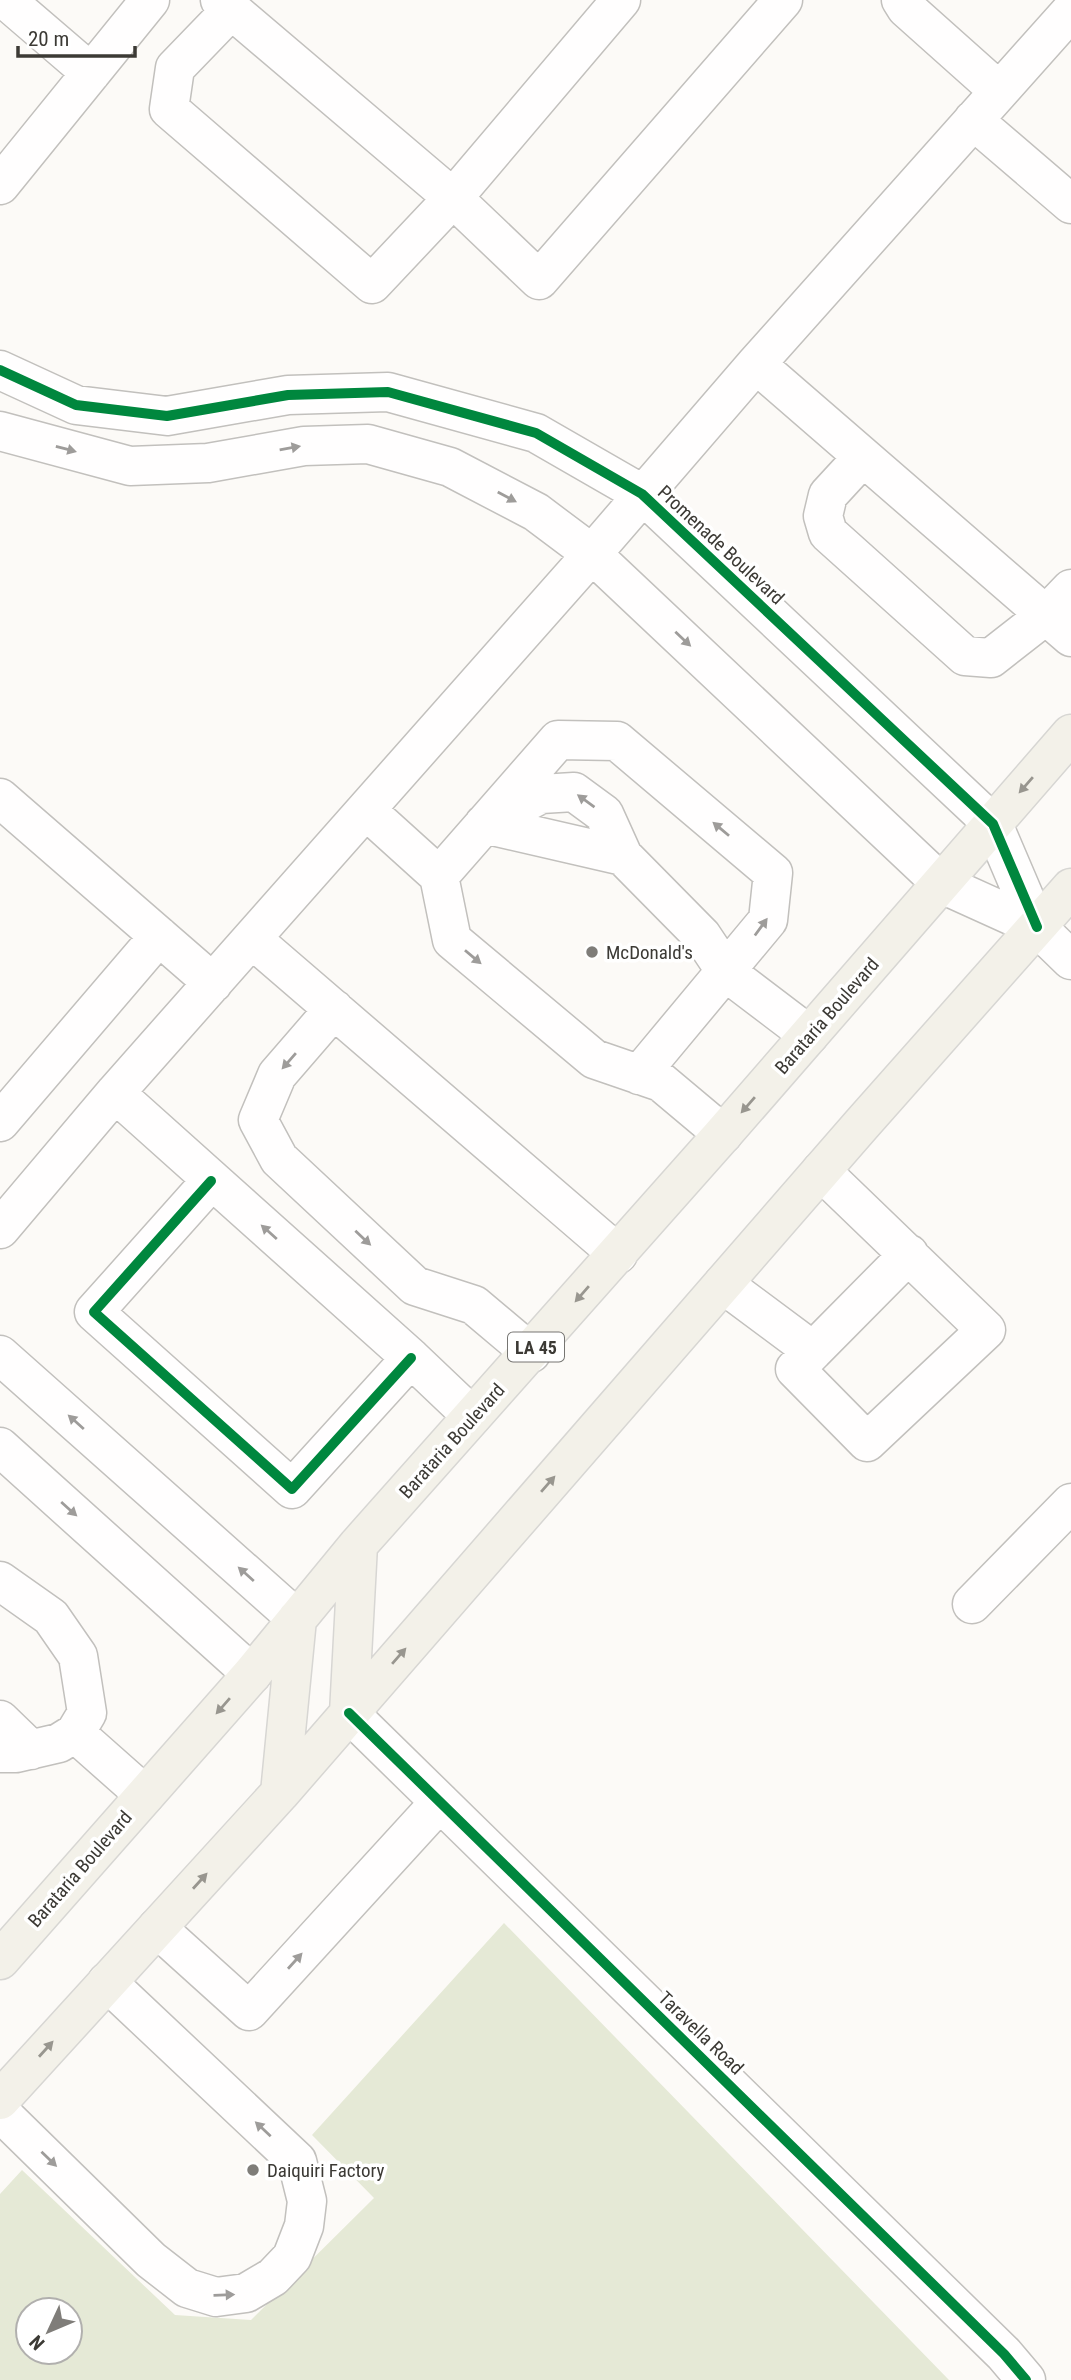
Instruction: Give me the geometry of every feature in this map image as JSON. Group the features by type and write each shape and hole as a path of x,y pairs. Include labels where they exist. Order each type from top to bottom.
{"main road":[{"name":"Barataria Boulevard","path":"0,1960 252,1674 358,1545 531,1353 1071,734"},
{"path":"0,2100 281,1793 821,1171 1071,888"},
{"path":"349,1713 358,1545"},
{"path":"281,1793 297,1619"}],"street":[{"path":"6,0 91,73"},
{"path":"0,185 150,0"},
{"path":"621,0 453,198 372,284 169,109 175,68 226,5 453,198 539,280 783,0"},
{"path":"901,0 906,8 999,91"},
{"path":"0,1229 115,1093 592,554 756,364 1071,11"},
{"path":"973,120 1071,204"},
{"path":"756,364 863,457 1063,614 991,658 965,656 828,533 823,516 828,495 863,457"},
{"name":"Promenade Boulevard","path":"0,370 76,405 167,416 288,395 388,392 537,433 642,494 993,824"},
{"path":"0,431 130,466 208,463 304,446 368,444 450,467 536,512 592,554 942,884 1037,927 1071,960"},
{"path":"439,876 558,740 617,741 773,873 768,920 639,1075"},
{"path":"484,824 541,794 574,792 604,814 623,856 702,936 726,972 809,1035"},
{"path":"0,798 213,983"},
{"path":"366,810 439,876 452,940 594,1059 661,1082 723,1133"},
{"path":"484,824 623,856"},
{"path":"993,824 1037,927"},
{"path":"0,1122 159,936"},
{"path":"252,939 618,1254"},
{"path":"334,1009 277,1075 258,1119 279,1159 415,1286 474,1305 531,1353"},
{"path":"115,1093 472,1416"},
{"path":"821,1171 909,1254 986,1330 867,1443 795,1369 909,1254"},
{"path":"211,1181 94,1312 292,1489 411,1358"},
{"path":"723,1284 813,1351"},
{"path":"0,1354 297,1619"},
{"path":"0,1447 252,1674"},
{"path":"972,1604 1071,1503"},
{"path":"0,1581 51,1617 78,1656 87,1713 75,1733 59,1743 15,1751 0,1720"},
{"name":"Taravella Road","path":"349,1713 994,2344 1026,2380"},
{"path":"75,1733 145,1795"},
{"path":"157,1928 249,2011 440,1802"},
{"path":"0,2112 151,2260 187,2288 216,2297 246,2293 273,2277 292,2257 304,2226 307,2201 297,2161 107,1982"}],"green space":[{"path":"504,1923 949,2380 0,2380 0,2194 22,2170 175,2315 251,2320 374,2198 312,2135"}],"cycle path":[{"path":"0,370 76,405 167,416 288,395 388,392 536,433 642,494 993,824 1037,927"},
{"path":"211,1181 94,1312 292,1489 411,1358"},
{"path":"349,1713 1004,2354 1026,2380"}],"place":[{"name":"McDonald's","path":"592,952"},
{"name":"Daiquiri Factory","path":"253,2170"}]}
